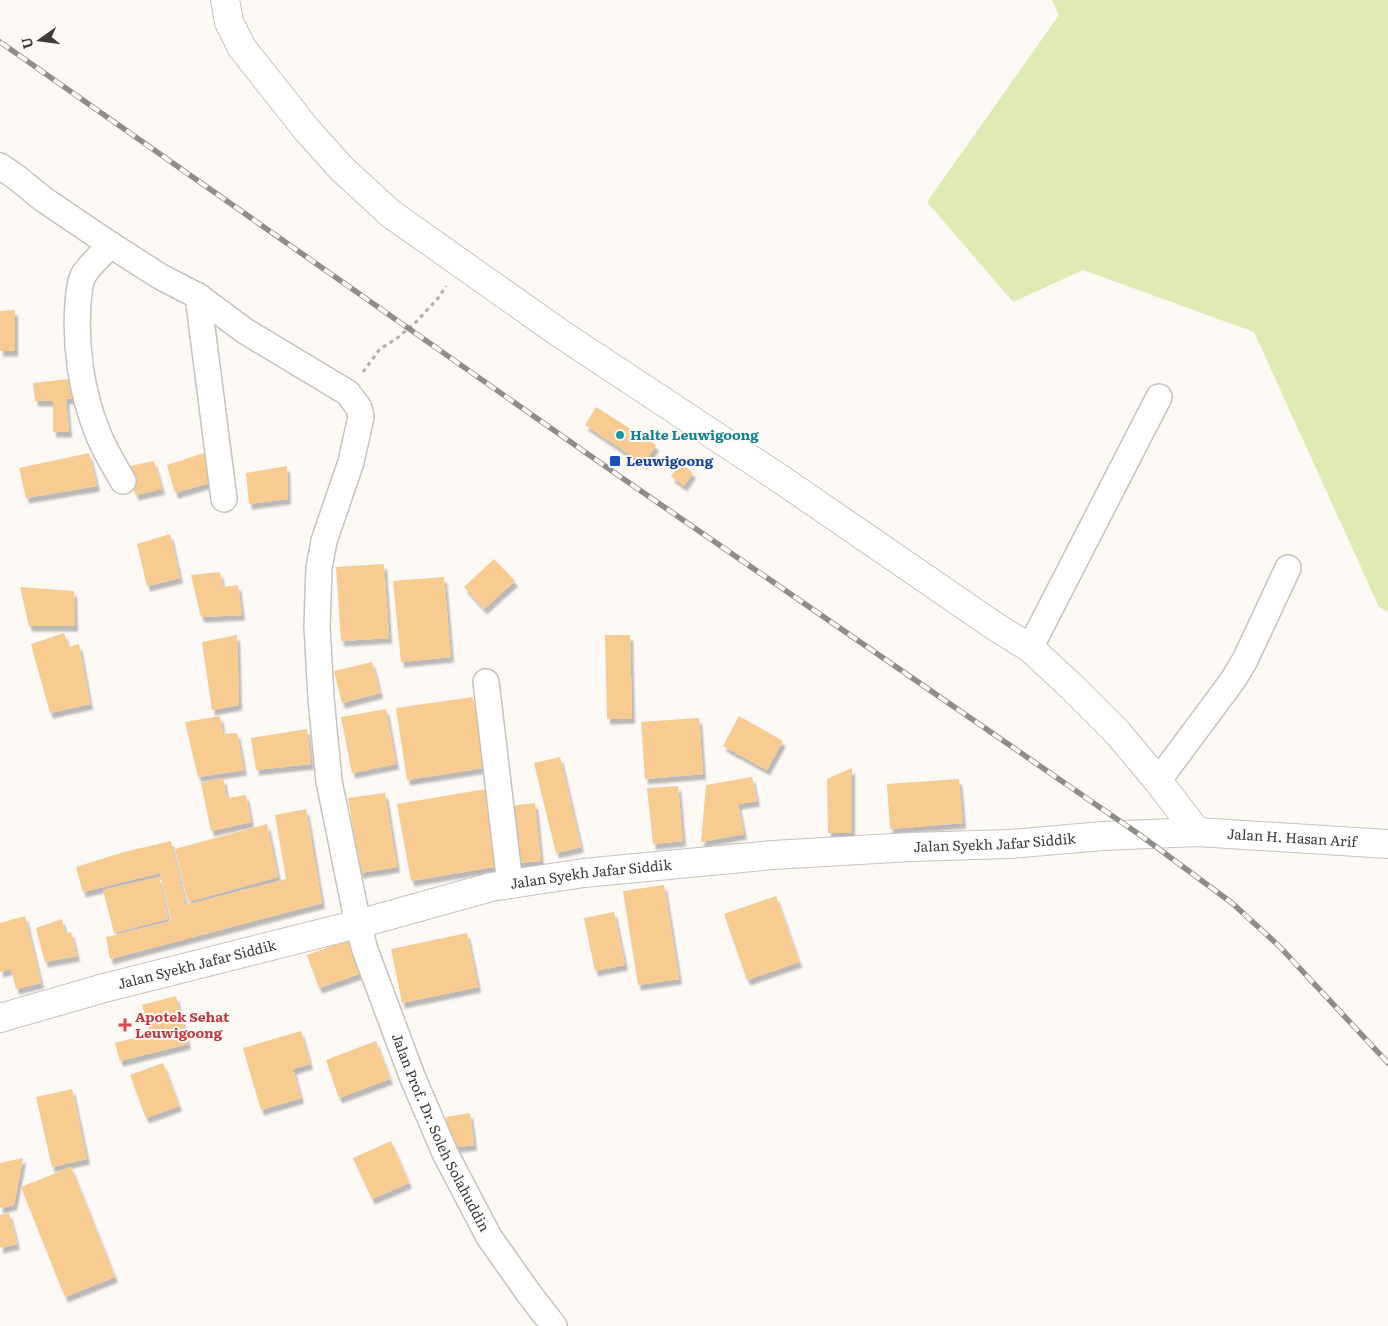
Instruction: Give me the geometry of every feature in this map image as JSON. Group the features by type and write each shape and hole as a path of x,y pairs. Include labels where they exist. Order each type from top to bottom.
{"main road":[{"path":"225,0 229,22 242,48 307,130 342,169 391,214 561,334 782,480 996,627 1030,648 1117,732 1197,832"},
{"name":"Jalan Syekh Jafar Siddik","path":"0,1018 104,988 358,924 491,887 510,884 584,873 773,855 911,847 1010,844 1103,836 1197,832"},
{"name":"Jalan H. Hasan Arif","path":"1197,832 1388,844"}],"street":[{"path":"0,166 42,199 111,245 162,277 198,296 245,331 348,393"},
{"path":"111,245 82,279 77,320 80,364 88,404 97,431 123,481"},
{"path":"198,296 224,499"},
{"name":"Jalan Prof. Dr. Soleh Solahuddin","path":"348,393 359,408 361,417 351,462 324,541 319,568 318,626 321,698 329,781 358,924 412,1076 445,1153 489,1236 554,1326"},
{"path":"1030,648 1159,397"},
{"path":"1158,781 1233,680 1245,660 1288,568"},
{"path":"486,682 510,884"}],"path":[{"path":"348,393 380,349 396,339 416,322 439,297 462,264"}],"green space":[{"path":"1052,0 1388,0 1388,612 1379,607 1254,332 1083,270 1013,302 927,202 1059,15"}],"building":[{"path":"15,310 15,351 0,351 0,311"},
{"path":"78,378 79,398 66,399 69,432 53,432 53,401 35,401 33,383"},
{"name":"Halte Leuwigoong","path":"596,407 656,445 644,464 585,425"},
{"path":"207,452 216,481 175,493 167,465"},
{"path":"89,453 97,486 26,498 19,468"},
{"path":"154,461 162,489 136,495 125,467"},
{"path":"681,463 693,473 684,486 671,476"},
{"path":"287,466 288,499 249,504 246,473"},
{"path":"170,534 180,578 147,586 137,544"},
{"path":"494,559 515,581 484,609 464,587"},
{"path":"384,564 389,638 341,641 336,567"},
{"path":"220,572 223,587 238,585 242,615 201,617 191,575"},
{"path":"444,577 451,657 401,662 393,581"},
{"path":"20,587 74,591 75,626 29,626"},
{"path":"64,633 69,647 79,644 90,704 50,713 31,644"},
{"path":"237,635 239,705 212,710 202,642"},
{"path":"605,635 630,635 632,718 607,719"},
{"path":"372,662 380,693 342,703 334,671"},
{"path":"473,697 484,768 407,780 396,708"},
{"path":"386,709 396,764 352,773 341,717"},
{"path":"220,716 223,734 237,733 244,770 198,777 185,722"},
{"path":"739,716 783,741 767,770 723,746"},
{"path":"699,718 703,774 645,779 641,722"},
{"path":"307,729 311,764 256,770 251,738"},
{"path":"560,757 581,847 556,853 534,763"},
{"path":"852,768 852,833 828,833 827,779"},
{"path":"752,777 757,801 738,804 744,834 701,842 706,785"},
{"path":"223,778 227,798 246,795 251,822 211,831 201,783"},
{"path":"959,779 963,823 890,829 887,784"},
{"path":"678,786 683,841 653,844 647,788"},
{"path":"486,789 499,866 411,881 397,804"},
{"path":"385,793 397,867 360,873 348,798"},
{"path":"535,803 541,861 516,863 511,806"},
{"path":"306,809 322,903 110,959 106,937 171,921 160,873 83,892 76,867 124,852 171,841 186,905 286,879 275,815"},
{"path":"267,824 278,877 188,902 175,849"},
{"path":"159,877 168,919 114,933 103,890"},
{"path":"664,885 679,979 638,985 623,891"},
{"path":"776,896 799,962 747,980 724,914"},
{"path":"614,912 625,965 595,971 584,918"},
{"path":"25,916 41,983 16,989 11,969 0,972 0,923"},
{"path":"62,919 65,933 71,932 77,956 45,962 36,928"},
{"path":"467,933 478,987 402,1003 391,949"},
{"path":"351,939 362,973 319,988 307,955"},
{"path":"176,996 188,1044 120,1061 115,1043 150,1034 142,1005"},
{"path":"301,1031 310,1064 293,1069 301,1098 261,1110 243,1048"},
{"path":"376,1041 390,1079 339,1098 326,1060"},
{"path":"163,1063 179,1106 146,1118 130,1075"},
{"path":"72,1089 87,1159 52,1167 36,1097"},
{"path":"470,1113 474,1145 450,1148 446,1117"},
{"path":"391,1141 409,1183 372,1199 353,1158"},
{"path":"23,1158 14,1205 0,1208 0,1163"},
{"path":"71,1167 115,1277 65,1297 21,1187"},
{"path":"9,1213 17,1244 0,1248 0,1215"}],"railway":[{"path":"0,42 612,471 1140,835 1232,903 1279,946 1388,1063"}],"place":[{"name":"Halte Leuwigoong","path":"620,435"},
{"name":"Leuwigoong","path":"615,461"},
{"name":"Apotek Sehat Leuwigoong","path":"125,1025"}]}
